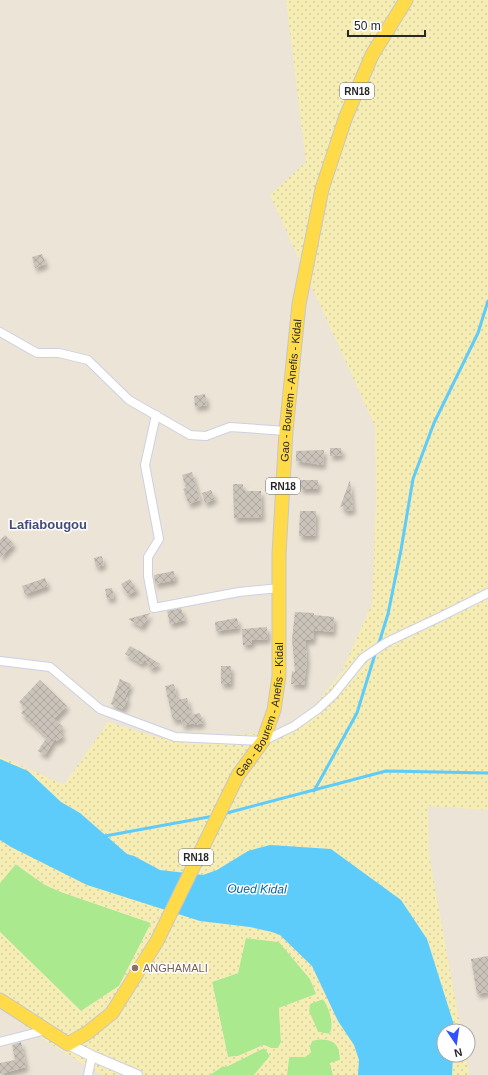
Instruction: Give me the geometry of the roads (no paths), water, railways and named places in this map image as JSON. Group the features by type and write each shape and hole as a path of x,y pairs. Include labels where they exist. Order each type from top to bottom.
{"main road":[{"name":"Gao - Bourem - Anefis - Kidal","path":"68,1044 87,1033 112,1014 157,940 238,775 263,741 274,710 279,676 279,554 286,431 300,304 322,189 345,119 372,55 406,0"},
{"path":"0,1000 68,1044"}],"street":[{"path":"0,332 37,353 59,353 88,360 129,400 190,435 206,436 230,427 286,431"},
{"path":"156,415 145,465 159,539 148,558 148,576 154,608 239,592 279,588"},
{"path":"0,661 50,667 100,709 175,737 263,741 294,726 318,709 334,694 363,658 387,642 488,593"},
{"path":"0,1042 46,1030"},
{"path":"68,1044 137,1075"},
{"path":"88,1075 92,1056"}],"water":[{"name":"Oued Kidal","path":"0,759 28,771 61,802 80,813 127,854 134,856 160,870 203,875 217,870 248,851 270,845 331,849 401,900 427,939 453,1023 436,1023 436,1063 453,1063 452,1075 358,1075 359,1060 354,1045 338,1021 312,966 280,935 250,927 200,921 87,885 0,840"}],"waterway":[{"path":"378,646 388,614 413,479 434,423 478,333 488,301"},
{"path":"314,791 357,713 376,651"},
{"path":"223,814 386,771 488,773"},
{"path":"105,836 214,816"}],"place":[{"name":"ANGHAMALI","path":"135,968"}],"district":[{"name":"Lafiabougou","path":"48,524"}]}
